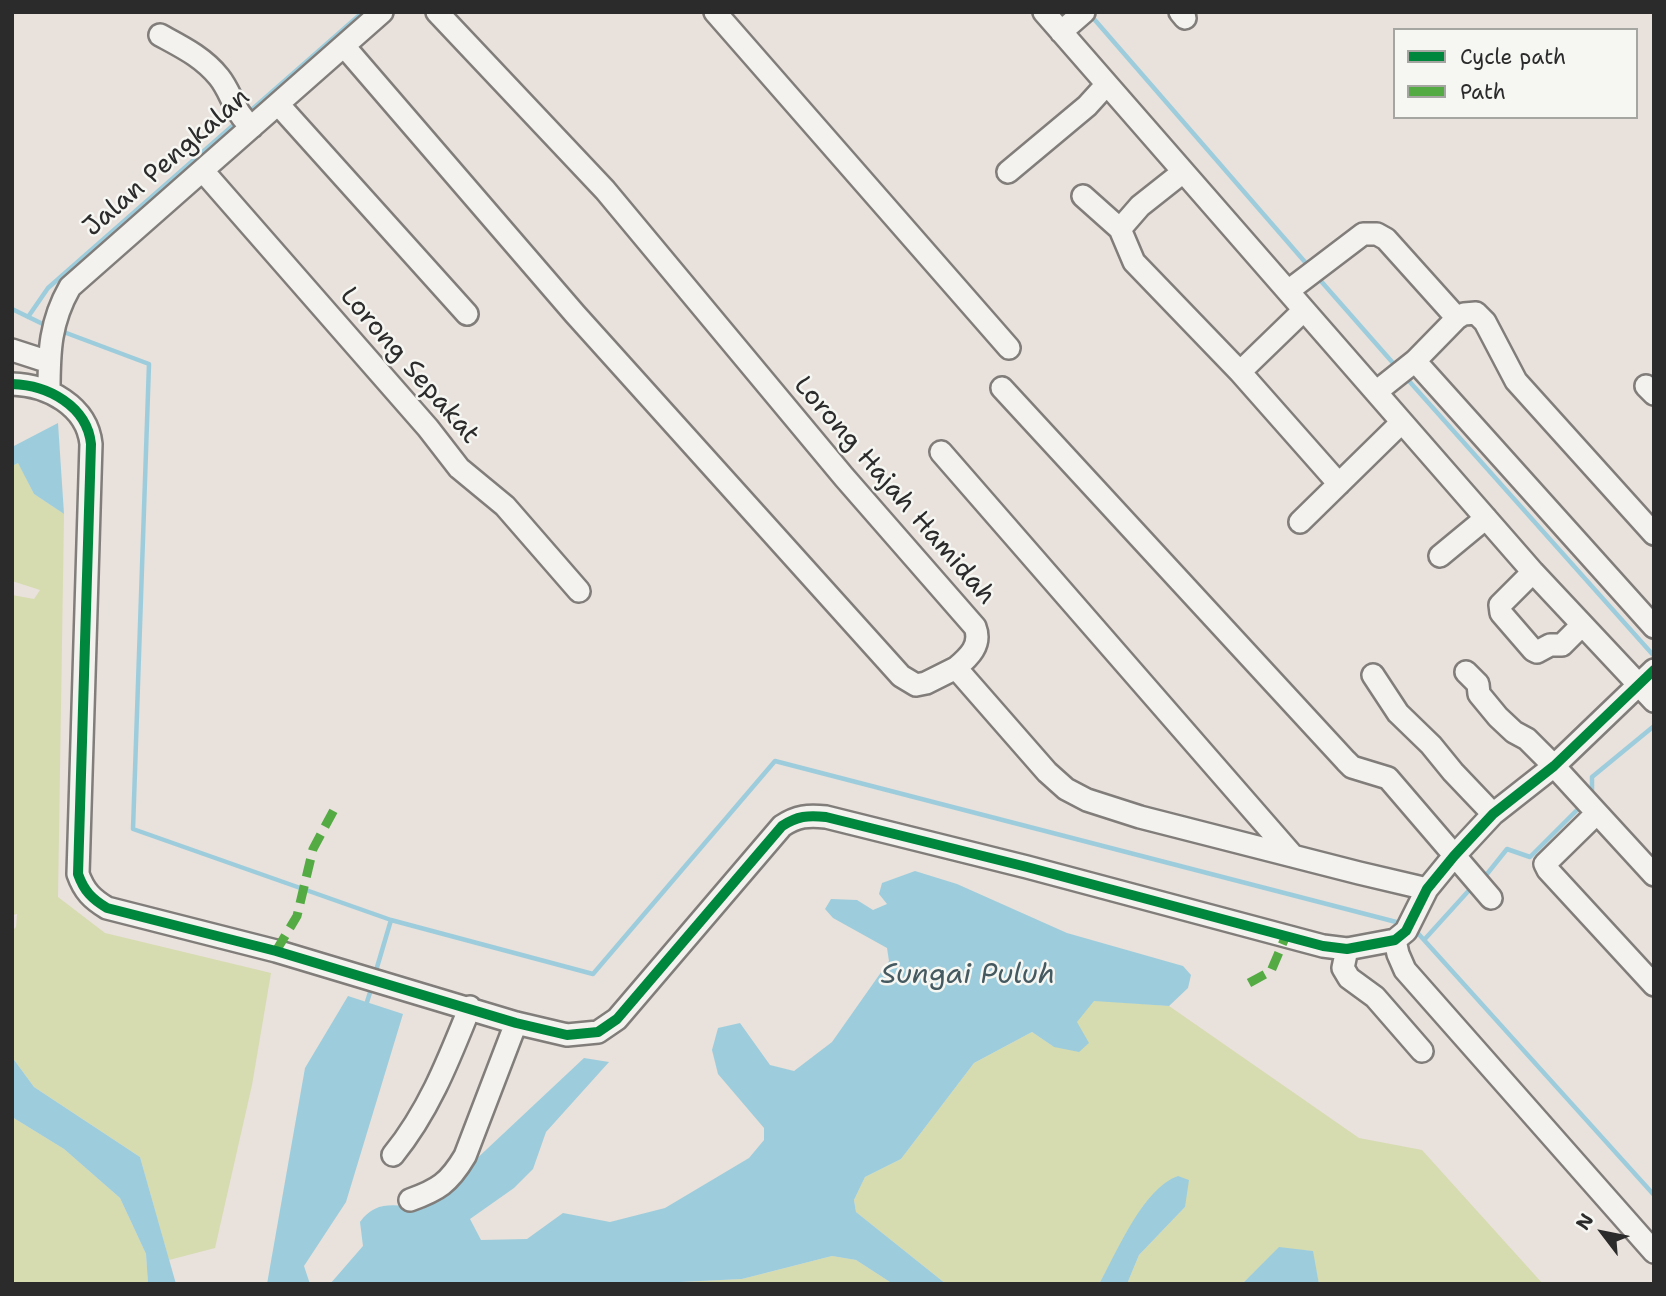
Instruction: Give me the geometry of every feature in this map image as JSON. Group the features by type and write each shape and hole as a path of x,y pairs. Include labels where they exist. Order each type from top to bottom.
{"street":[{"name":"Jalan Pengkalan","path":"50,390 49,353 63,299 70,286 203,171 249,125 278,104 382,12"},
{"name":"Lorong Hajah Hamidah","path":"437,12 605,190 975,627 977,645 956,668"},
{"path":"715,12 1009,348"},
{"path":"1044,12 1533,572 1582,625 1646,677 1654,701"},
{"path":"1061,32 1084,12"},
{"path":"160,36 195,54 220,78 232,104 249,125"},
{"path":"344,46 575,314 901,676 916,685 956,668 1047,772 1066,789 1087,800 1140,817 1293,856 1422,897"},
{"path":"1008,172 1087,106 1107,84"},
{"path":"278,104 467,314"},
{"name":"Lorong Sepakat","path":"203,171 428,428 459,468 505,506 579,591"},
{"path":"1120,229 1140,206 1183,172"},
{"path":"1083,196 1120,229 1134,262 1240,372 1339,484"},
{"path":"1287,291 1363,234 1377,234 1386,239 1457,318"},
{"path":"1240,372 1304,310"},
{"path":"1376,392 1415,361 1457,318 1476,313 1485,322 1516,381 1654,534"},
{"path":"12,350 49,353"},
{"path":"1415,361 1654,626"},
{"path":"12,384 50,390 65,401 90,430 78,874 82,887 92,899 107,908 276,951 470,1007 516,1023 567,1035 598,1032 617,1020 782,826 794,819 808,816 826,817 1027,867 1285,938 1347,949 1401,935"},
{"path":"1002,388 1346,761 1357,769 1388,778 1491,898"},
{"path":"1300,522 1402,422"},
{"path":"941,452 1293,856"},
{"path":"1440,556 1486,518"},
{"path":"1533,572 1500,605 1501,613 1533,650 1537,652 1550,645 1562,645 1582,625"},
{"path":"1466,672 1478,684 1479,694 1498,718 1527,739 1654,875"},
{"path":"1373,675 1398,713 1431,745 1493,814"},
{"path":"1646,677 1553,766 1493,814 1454,856 1422,897 1401,935 1398,954 1405,970 1654,1252"},
{"path":"1597,813 1545,864 1654,985"},
{"path":"1347,949 1343,968 1349,978 1375,997 1422,1051"},
{"path":"393,1155 409,1136 441,1077 470,1007"},
{"path":"410,1200 436,1191 457,1170 516,1023"}],"green space":[{"path":"18,462 34,494 64,514 58,897 105,933 271,973 252,1085 215,1248 169,1260 140,1157 34,1087 12,1057 12,931 16,927 17,914 12,915 12,595 34,599 40,590 12,581 12,466"},
{"path":"1094,1000 1169,1006 1359,1138 1422,1150 1543,1284 1319,1284 1312,1251 1279,1248 1242,1284 1127,1284 1139,1255 1185,1207 1143,1206 1099,1284 946,1284 856,1212 854,1200 865,1177 901,1159 974,1063 1032,1032 1054,1047"},
{"path":"12,1117 64,1149 120,1198 146,1254 148,1284 12,1284"},
{"path":"832,1256 856,1260 893,1284 639,1284 742,1279"}],"water":[{"path":"58,423 64,514 34,494 18,463 12,466 12,447"},
{"name":"Sungai Puluh","path":"915,871 957,884 1067,933 1183,966 1191,975 1188,988 1169,1006 1094,1001 1077,1022 1089,1043 1079,1052 1054,1047 1032,1032 974,1063 901,1159 865,1177 854,1200 856,1212 946,1284 893,1284 856,1260 832,1256 742,1279 639,1284 330,1284 363,1246 360,1222 366,1215 388,1205 423,1209 584,1058 609,1062 546,1132 533,1169 514,1188 470,1219 481,1240 527,1239 563,1213 610,1222 665,1208 749,1158 764,1140 764,1128 718,1074 712,1050 718,1028 740,1023 770,1065 794,1071 832,1042 889,961 887,948 833,918 825,909 831,899 857,900 873,910 887,904 879,894 882,883"},
{"path":"348,996 403,1014 346,1202 304,1266 310,1284 267,1284 305,1068"},
{"path":"12,1057 34,1087 140,1157 176,1284 148,1284 146,1254 120,1198 64,1149 12,1117"},
{"path":"1178,1176 1189,1180 1185,1207 1139,1255 1127,1284 1099,1284 1142,1207 1153,1193"},
{"path":"1279,1247 1313,1251 1319,1284 1242,1284"}],"waterway":[{"path":"248,113 363,12"},
{"path":"1094,19 1305,262"},
{"path":"28,317 48,288 238,121"},
{"path":"1320,280 1393,363"},
{"path":"12,309 49,327"},
{"path":"61,331 149,364 133,829 391,920 593,974 775,761 1404,924"},
{"path":"1409,381 1654,656"},
{"path":"1590,796 1592,777 1654,726"},
{"path":"1483,879 1507,849 1530,857 1578,809"},
{"path":"1424,940 1472,887"},
{"path":"375,974 391,920"},
{"path":"1415,930 1654,1195"},
{"path":"367,1002 372,986"}],"marked path":[{"path":"276,951 297,916 313,849 336,806"},
{"path":"1249,983 1271,971 1285,938"}],"cycle path":[{"path":"12,384 39,388 64,400 82,419 91,444 78,874 89,894 107,908 276,951 516,1023 567,1035 598,1032 617,1019 782,826 808,816 826,817 1027,867 1323,946 1347,949 1395,940 1406,931 1427,889 1493,814 1554,766 1654,670"}]}
